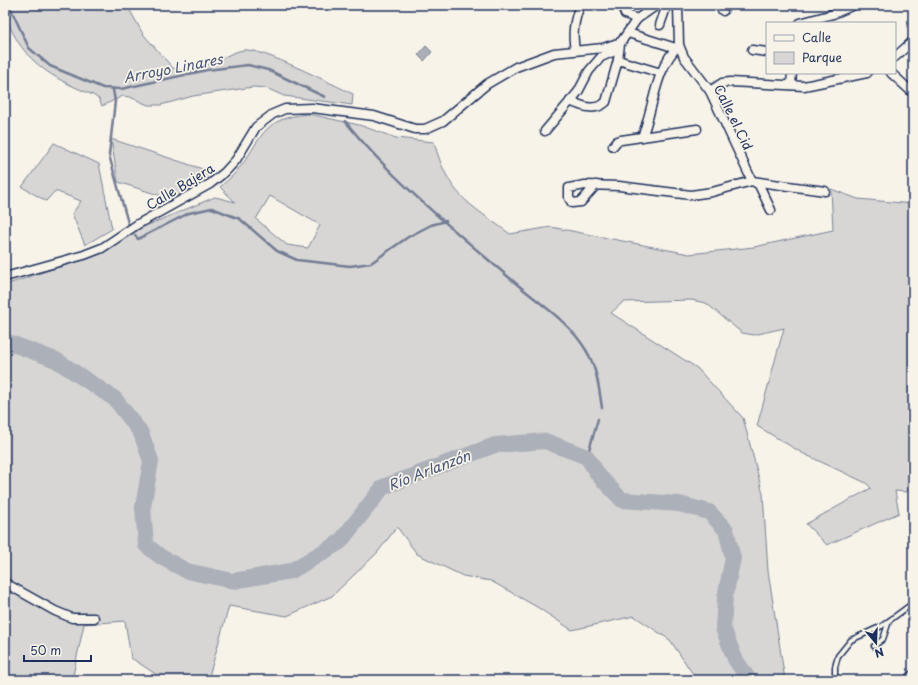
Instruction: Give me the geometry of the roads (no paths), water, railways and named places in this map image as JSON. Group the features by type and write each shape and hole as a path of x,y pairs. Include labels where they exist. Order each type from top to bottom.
{"street":[{"path":"575,50 573,35 574,22 580,5"},
{"path":"622,5 625,14 637,19"},
{"path":"545,131 582,86 589,71 601,57 616,51 637,19 648,7 657,5"},
{"path":"660,26 667,5"},
{"name":"Calle el Cid","path":"678,5 677,46 710,91 752,181 759,185 771,210"},
{"path":"804,22 833,14 854,5"},
{"path":"628,33 677,46 661,73 649,119 642,137"},
{"path":"896,56 913,41"},
{"path":"570,101 585,107 602,105 607,99 618,60 621,42"},
{"name":"Calle Bajera","path":"5,277 84,255 102,248 138,224 210,184 225,172 236,160 256,127 273,114 285,109 299,107 374,116 415,129 426,129 443,121 504,72 554,52 603,48 621,42"},
{"path":"752,50 766,52"},
{"path":"618,60 661,73"},
{"path":"791,85 792,74"},
{"path":"710,91 722,84 730,82 804,86 863,74"},
{"path":"892,74 913,93"},
{"path":"613,146 617,141 621,140 697,129"},
{"path":"596,185 619,186 691,195 712,192 752,181 825,191"},
{"path":"5,583 55,611 72,618 94,618"}],"lane":[{"path":"835,680 835,667 838,656 848,644 862,633 889,621 913,604"},
{"path":"874,646 882,639 889,621"}],"waterway":[{"name":"Arroyo Linares","path":"9,5 29,48 50,66 103,88 121,89 207,70 248,65 268,70 325,97"},
{"path":"113,90 115,101 109,155 128,223"},
{"path":"345,121 383,164 446,224 552,312 579,339 593,364 602,408"},
{"path":"135,235 138,239 189,213 212,208 240,219 277,251 297,260 350,266 371,263 408,237 431,225 446,221"},
{"name":"Río Arlanzón","path":"5,341 56,360 115,399 141,433 151,461 143,507 146,545 161,557 187,571 233,581 291,571 340,542 383,487 495,445 545,441 587,457 599,476 622,500 679,504 709,512 726,530 733,558 725,597 723,628 735,659 749,680"},
{"path":"587,457 598,419"}]}
